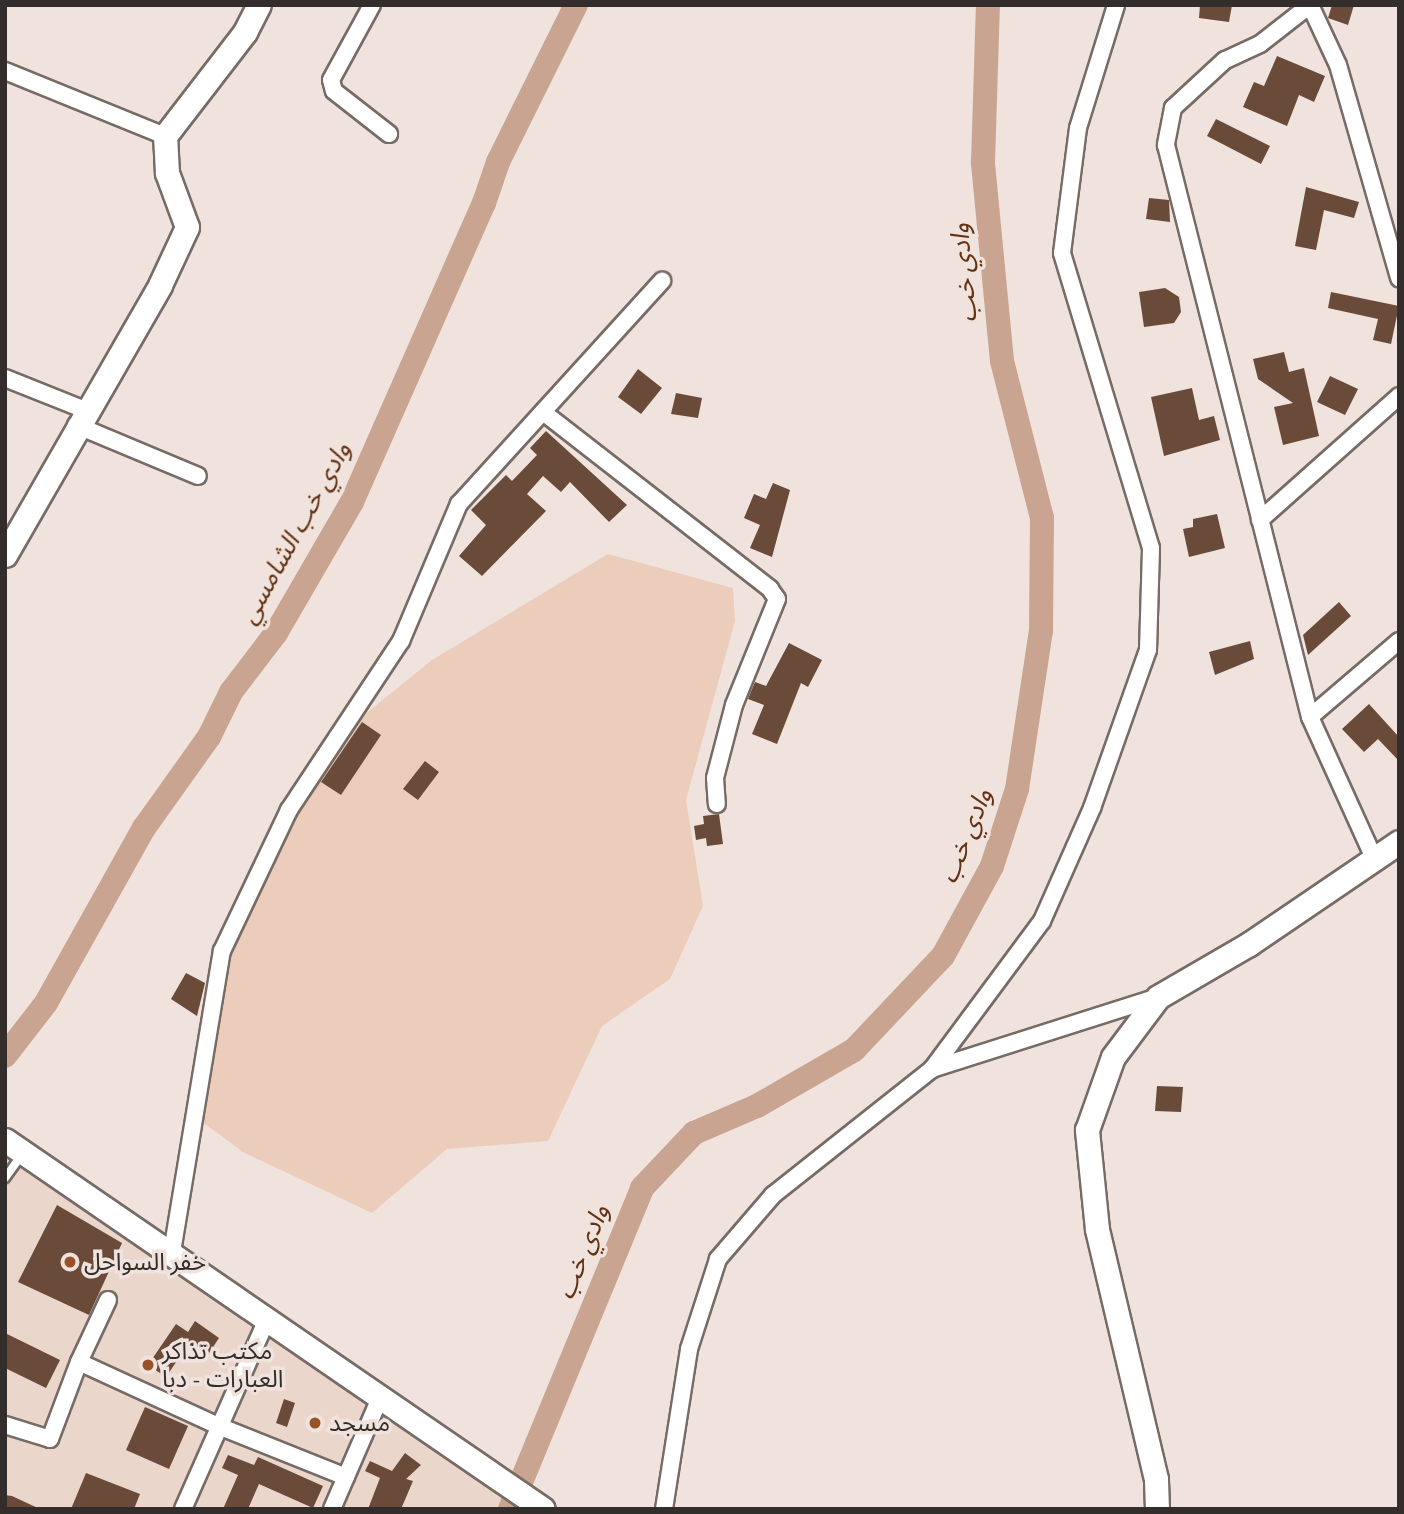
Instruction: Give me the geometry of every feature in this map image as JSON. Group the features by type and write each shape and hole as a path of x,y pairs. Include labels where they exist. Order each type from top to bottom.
{"street":[{"path":"5,555 81,418 160,285 187,227 167,173 165,136 245,32 259,5"},
{"path":"372,5 331,80 334,91 389,134"},
{"path":"664,1509 689,1349 718,1259 773,1195 932,1069 1042,920 1092,808 1147,650 1152,548 1062,253 1078,128 1116,5"},
{"path":"1375,860 1310,717 1166,145 1166,129 1173,108 1226,60 1260,44 1310,5 1338,65 1399,278"},
{"path":"5,71 165,136"},
{"path":"172,1252 222,951 289,810 401,641 459,503 662,281"},
{"path":"5,378 198,476"},
{"path":"1260,520 1399,396"},
{"path":"543,412 770,589 777,599 734,705 715,778 717,804"},
{"path":"1310,717 1399,641"},
{"path":"932,1069 1158,997 1375,860 1399,842"},
{"path":"1157,1509 1157,1479 1097,1229 1087,1130 1114,1057 1158,997"},
{"path":"15,1145 543,1509"},
{"path":"5,1425 50,1439 79,1362 108,1300"},
{"path":"183,1509 216,1425 267,1319"},
{"path":"79,1362 216,1425 346,1477"},
{"path":"332,1509 381,1396"}],"lane":[{"path":"5,1178 15,1145"}],"shaded area":[{"path":"608,554 733,588 735,621 686,800 703,906 670,979 602,1026 548,1141 447,1149 372,1213 243,1152 189,1112 219,945 287,804 358,720 432,660"},
{"path":"5,1146 465,1460 522,1509 5,1509"}],"building":[{"path":"1200,5 1232,5 1229,22 1199,18"},
{"path":"1332,5 1354,5 1348,25 1328,18"},
{"path":"1277,56 1325,76 1314,102 1299,95 1287,126 1243,107 1254,82 1264,86"},
{"path":"1216,119 1270,146 1261,164 1207,136"},
{"path":"1306,187 1359,202 1354,218 1324,210 1316,250 1295,246"},
{"path":"1149,198 1169,200 1170,222 1146,219"},
{"path":"1165,288 1179,297 1181,312 1174,323 1144,327 1139,292"},
{"path":"1331,292 1399,306 1391,344 1373,340 1378,319 1328,308"},
{"path":"1284,352 1289,372 1304,368 1319,436 1283,445 1274,407 1293,403 1258,379 1253,359"},
{"path":"638,369 662,388 641,414 618,397"},
{"path":"1330,376 1358,389 1345,415 1317,402"},
{"path":"1192,388 1199,420 1214,416 1220,440 1164,456 1151,397"},
{"path":"676,393 702,398 698,418 671,414"},
{"path":"546,431 627,505 609,522 570,482 561,492 543,476 527,494 546,511 482,576 459,556 486,525 471,510 506,475 512,481 537,455 530,448"},
{"path":"773,483 790,490 772,557 750,548 760,525 744,518 754,494 766,499"},
{"path":"1217,514 1225,548 1189,557 1183,529 1193,527 1193,519"},
{"path":"1339,602 1351,616 1308,655 1303,635"},
{"path":"1250,641 1254,659 1215,675 1209,652"},
{"path":"789,643 822,660 808,687 801,683 777,744 752,734 764,705 748,699 755,682 766,686"},
{"path":"1369,704 1399,737 1399,761 1378,739 1364,752 1342,729"},
{"path":"362,722 381,735 341,795 321,782"},
{"path":"425,761 439,772 418,800 403,789"},
{"path":"719,814 723,844 707,846 706,838 696,840 694,826 704,824 703,816"},
{"path":"186,973 205,983 197,1016 171,999"},
{"path":"1157,1086 1183,1087 1181,1112 1155,1111"},
{"name":"خفر السواحل","path":"57,1205 122,1243 89,1315 18,1282"},
{"path":"195,1321 219,1338 205,1359 187,1346 166,1377 148,1365 176,1324 188,1332"},
{"path":"5,1333 60,1360 46,1388 5,1368"},
{"path":"284,1399 295,1403 287,1427 276,1423"},
{"path":"145,1407 188,1426 169,1469 126,1450"},
{"path":"405,1453 421,1465 406,1479 413,1481 401,1509 368,1509 380,1478 365,1471 370,1461 392,1471"},
{"path":"228,1455 254,1465 258,1457 323,1486 313,1508 259,1484 248,1509 223,1509 238,1475 222,1468"},
{"path":"86,1473 140,1494 134,1509 71,1509"},
{"path":"5,1495 12,1496 40,1509 5,1509"}],"waterway":[{"name":"وادي خب الشامسي","path":"5,1056 46,1003 144,828 209,737 231,692 276,633 352,502 484,203 498,162 576,5"},
{"name":"وادي خب","path":"510,1509 642,1188 694,1133 757,1106 854,1050 943,956 992,866 1017,789 1041,631 1042,518 1002,361 983,162 988,5"}],"place":[{"name":"خفر السواحل","path":"70,1262"},
{"name":"مكتب تذاكر العبارات - دبا","path":"148,1365"},
{"name":"مسجد","path":"315,1423"}]}
